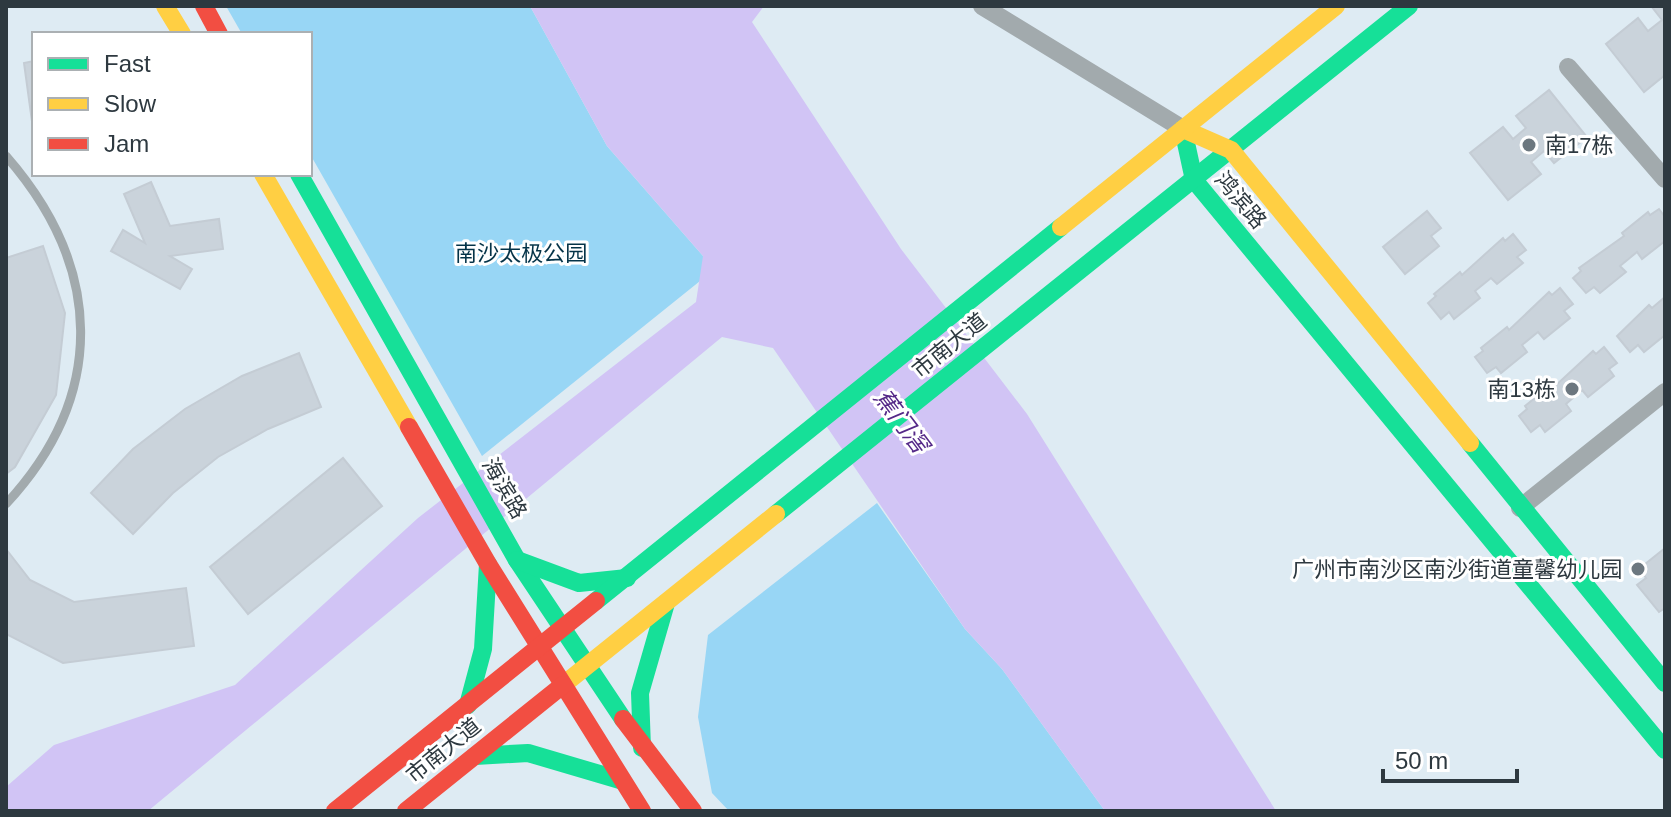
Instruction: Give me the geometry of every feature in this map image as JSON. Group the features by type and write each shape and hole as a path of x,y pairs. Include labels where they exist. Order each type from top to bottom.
{"main road":[{"path":"165,6 181,32"},
{"path":"204,6 218,32"},
{"name":"市南大道","path":"335,811 1336,6"},
{"name":"市南大道","path":"406,811 1409,6"},
{"name":"鸿滨路","path":"1183,129 1231,150 1665,683"},
{"name":"鸿滨路","path":"1183,129 1194,180 1665,750"},
{"path":"264,176 488,564 642,811"},
{"name":"海滨路","path":"300,176 517,560 642,748 693,811"},
{"path":"517,560 579,583 627,578"},
{"path":"468,705 483,649 488,564"},
{"path":"642,748 640,693 666,603"},
{"path":"475,756 528,753 620,780"}],"street":[{"path":"982,6 1183,129"},
{"path":"1568,67 1665,179"},
{"path":"1520,508 1665,392"}],"lane":[{"path":"6,156 37,191 61,235 76,283 81,333 75,384 59,431 33,475 6,504"}],"green space":[{"name":"南沙太极公园","path":"226,6 530,6 607,146 703,256 705,277 482,456 312,158 312,32 241,32"},
{"path":"877,503 965,629 1002,669 1105,811 729,811 712,793 698,717 708,635"}],"water":[{"name":"蕉门滘","path":"530,6 764,6 752,22 901,249 1027,414 1276,811 1105,811 1002,669 965,629 773,348 722,337 148,811 6,811 6,787 54,745 235,685 418,518 696,302 703,256 607,146"}],"building":[{"path":"1665,6 1665,75 1644,92 1606,44 1638,18 1648,31 1662,20 1652,7"},
{"path":"32,61 32,121 24,63"},
{"name":"南17栋","path":"1549,90 1587,137 1554,163 1544,151 1531,162 1541,174 1508,200 1470,153 1503,127 1513,139 1526,128 1516,116"},
{"path":"151,182 170,226 219,219 223,249 170,256 192,269 180,289 111,251 123,230 145,243 124,194"},
{"path":"1659,209 1665,217 1665,241 1642,259 1637,252 1620,266 1626,272 1600,293 1594,287 1586,293 1573,278 1581,271 1579,268 1624,236 1622,233 1648,212 1650,215"},
{"path":"1427,211 1441,228 1431,236 1439,246 1405,274 1383,247"},
{"path":"1513,234 1526,250 1517,257 1523,263 1497,284 1491,278 1475,291 1480,298 1454,319 1449,312 1441,319 1428,303 1436,296 1434,294 1460,272 1462,275 1503,238 1505,241"},
{"path":"43,246 65,313 56,395 15,467 6,474 6,258"},
{"path":"1560,288 1573,304 1564,311 1570,318 1544,339 1538,332 1522,345 1527,352 1501,373 1496,367 1487,373 1475,357 1483,351 1481,348 1507,327 1509,330 1549,292 1552,295"},
{"path":"1665,297 1665,335 1644,352 1638,345 1630,352 1617,336 1649,305 1652,308"},
{"name":"南13栋","path":"1604,347 1617,363 1609,369 1614,376 1588,397 1582,390 1566,404 1571,411 1545,432 1540,425 1531,432 1519,416 1527,409 1525,406 1551,385 1553,388 1593,351 1596,354"},
{"path":"299,353 321,407 268,429 218,457 173,493 133,534 91,493 133,449 185,409 242,376"},
{"path":"343,458 382,506 248,614 210,567"},
{"path":"1665,548 1665,608 1659,612 1637,585 1646,578 1639,569"},
{"path":"6,549 30,580 74,602 186,588 194,646 63,663 6,634"}],"traffic: fast":[{"path":"776,514 1409,6"},
{"path":"1183,129 1194,180 1665,750"},
{"path":"300,176 517,560 623,719"},
{"path":"596,601 1061,227"},
{"path":"1470,443 1665,683"},
{"path":"517,560 579,583 627,578"},
{"path":"468,705 483,649 488,564"},
{"path":"642,748 640,693 666,603"},
{"path":"475,756 528,753 620,780"}],"traffic: slow":[{"path":"165,6 181,32"},
{"path":"1061,227 1336,6"},
{"path":"1183,129 1231,150 1470,443"},
{"path":"264,176 409,427"},
{"path":"563,685 776,514"}],"traffic: jam":[{"path":"204,6 218,32"},
{"path":"409,427 488,564 642,811"},
{"path":"335,811 596,601"},
{"path":"406,811 563,685"},
{"path":"623,719 693,811"}],"place":[{"name":"南17栋","path":"1529,145"},
{"name":"南13栋","path":"1572,389"},
{"name":"广州市南沙区南沙街道童馨幼儿园","path":"1638,569"}]}
